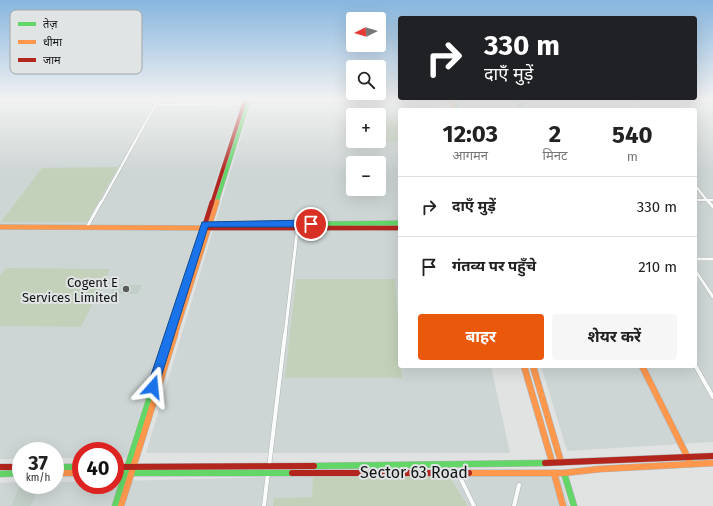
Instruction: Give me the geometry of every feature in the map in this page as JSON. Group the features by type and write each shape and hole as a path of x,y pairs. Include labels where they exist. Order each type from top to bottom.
{"street":[{"path":"88,226 145,124"},
{"path":"121,506 130,467 237,124"},
{"path":"206,225 240,124"},
{"path":"697,187 713,207"},
{"path":"697,200 713,200"},
{"path":"0,226 298,225 398,223"},
{"path":"298,225 398,228"},
{"path":"264,506 298,225"},
{"path":"697,259 713,259"},
{"path":"697,273 713,297"},
{"path":"525,368 552,462"},
{"path":"534,368 561,462"},
{"path":"643,368 691,464"},
{"path":"697,368 713,397"},
{"name":"Sector 63 Road","path":"124,467 519,464 713,456"},
{"name":"Sector 63 Road","path":"124,473 564,473 713,463"},
{"path":"0,467 12,467"},
{"path":"458,472 466,492 474,506"},
{"path":"116,506 129,473"},
{"path":"554,473 563,506"},
{"path":"564,473 574,506"},
{"path":"0,474 12,474"},
{"path":"514,506 519,485"}],"shaded area":[{"path":"0,124 234,124 126,458 124,458 124,442 72,442 72,458 64,458 64,442 12,442 12,459 0,459"},
{"path":"245,124 346,124 346,148 386,148 386,124 398,124 398,368 491,368 510,453 146,453"},
{"path":"697,124 713,124 713,442 567,451 542,368 697,368"},
{"path":"558,470 569,506 0,506 0,483 12,482 12,494 64,494 64,482 72,482 72,494 124,494 124,481"}],"green space":[{"path":"346,124 346,124 345,141"},
{"path":"386,124 398,124 398,141 386,141"},
{"path":"118,167 87,222 1,222 42,168"},
{"path":"6,268 110,269 81,327 0,326 0,275"},
{"path":"296,279 395,279 398,321 398,368 401,368 402,378 285,378"},
{"path":"449,476 468,506 273,506 274,498 312,497 313,477"}],"building":[{"name":"Cogent E Services Limited","path":"115,284 142,285 138,294 111,294"},
{"path":"16,494 36,494 31,506 11,506"}],"traffic: fast":[{"path":"217,201 242,124"},
{"path":"304,224 398,223"},
{"path":"115,506 201,237"},
{"path":"314,466 545,463"},
{"path":"64,467 72,467"},
{"path":"0,474 12,473"},
{"path":"124,473 292,473"},
{"path":"564,473 574,506"}],"traffic: slow":[{"path":"121,506 217,201"},
{"path":"0,227 203,228"},
{"path":"525,368 552,462"},
{"path":"534,368 561,462"},
{"path":"643,368 691,464"},
{"path":"469,473 564,473 600,469 713,463"},
{"path":"64,473 72,473"},
{"path":"554,473 563,506"}],"traffic: jam":[{"path":"201,237 237,124"},
{"path":"203,228 398,228"},
{"path":"545,463 713,456"},
{"path":"124,467 314,466"},
{"path":"0,467 12,467"},
{"path":"292,473 469,473"}],"place":[{"name":"Cogent E Services Limited","path":"126,289"}],"route":[{"path":"153,387 205,224 311,224"}]}
